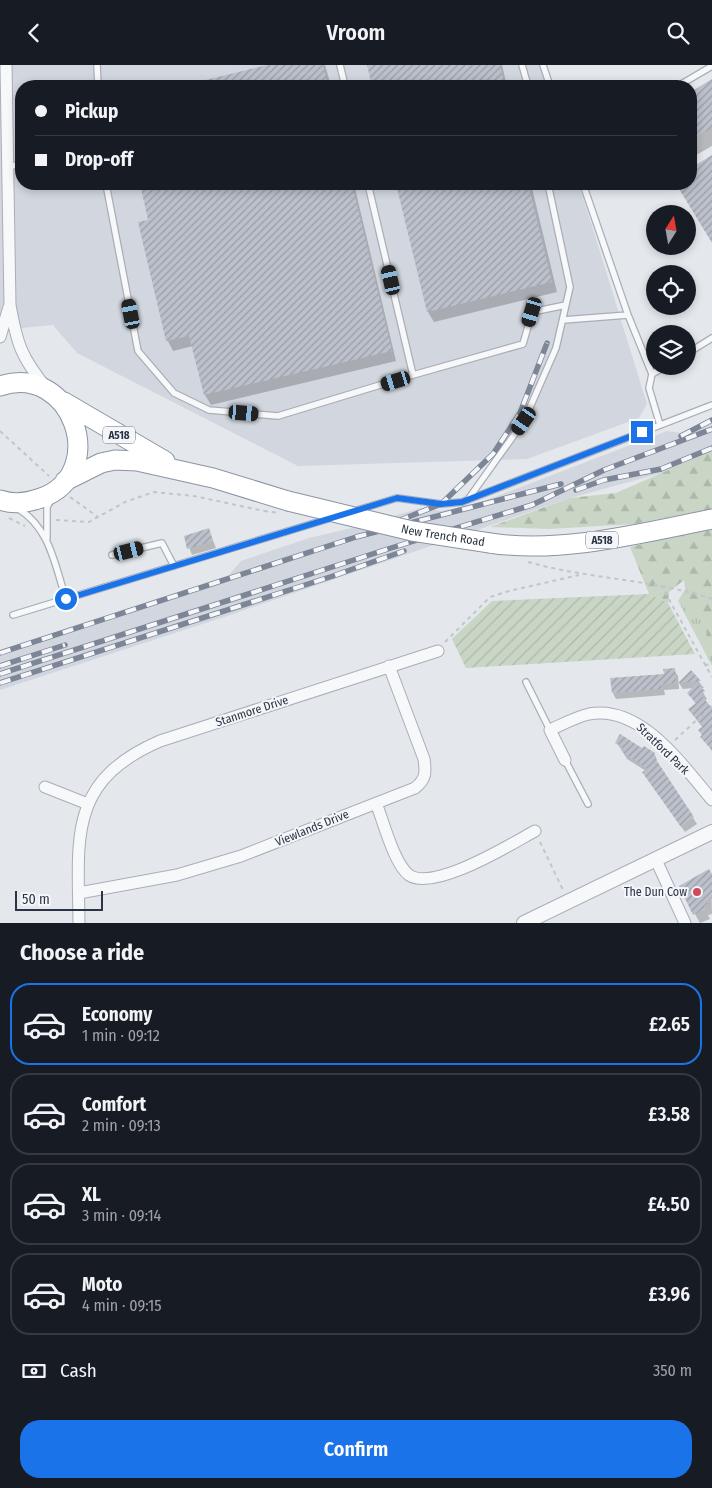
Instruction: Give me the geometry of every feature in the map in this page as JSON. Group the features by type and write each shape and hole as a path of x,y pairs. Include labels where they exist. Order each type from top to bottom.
{"highway":[{"name":"New Trench Road","path":"0,386 25,384 54,396 179,469"},
{"path":"54,396 67,409 75,424 78,445 73,468 60,486"},
{"name":"New Trench Road","path":"3,501 31,502 101,463 115,460 137,461 179,469 288,501 412,531 490,543 576,543 609,540 712,519"}],"street":[{"path":"6,65 10,305 17,344 35,375 54,396"},
{"path":"0,337 10,305"},
{"name":"Stanmore Drive","path":"79,923 78,841 82,820 88,804 108,776 135,752 160,741 438,651"},
{"name":"Viewlands Drive","path":"79,893 177,875 241,856 414,788 423,781 426,773 424,759 389,666"},
{"name":"Stratford Park","path":"550,730 590,714 614,714 634,721 666,749 712,801"},
{"path":"550,730 565,760"},
{"path":"45,787 88,804"},
{"path":"376,803 400,865 409,875 420,879 434,878 486,859 535,831"},
{"path":"524,923 569,903 712,832"},
{"path":"656,860 685,923"}],"lane":[{"path":"97,65 98,80"},
{"path":"340,65 344,80"},
{"path":"522,65 526,80"},
{"path":"543,65 548,80"},
{"path":"688,80 712,66"},
{"path":"8,165 15,165"},
{"path":"107,190 138,351 174,393 209,409 278,416 523,344 532,312 566,305"},
{"path":"369,190 413,375"},
{"path":"468,499 524,421 556,348 570,287 549,190"},
{"path":"585,190 628,315 646,359"},
{"path":"563,320 628,315"},
{"path":"696,348 712,338"},
{"path":"652,375 650,388 660,425"},
{"path":"13,615 397,498 441,504 468,499 712,405"},
{"path":"60,486 47,507 46,522 47,538 66,599"},
{"path":"3,501 25,513 38,525 47,538"},
{"path":"112,555 162,543 174,566"},
{"path":"526,682 550,730"},
{"path":"565,760 588,804"}],"path":[{"path":"0,431 60,486 98,517"},
{"path":"46,522 57,520 89,522 125,502 154,492 194,496 264,511"},
{"path":"525,561 554,570 661,585 712,599"},
{"path":"438,651 490,597 581,574"},
{"path":"661,585 712,677"},
{"path":"705,666 712,662"},
{"path":"666,749 712,706"},
{"path":"535,831 569,903"}],"shaded area":[{"path":"0,65 543,65 547,80 15,80 15,190 581,190 647,404 639,418 527,459 298,466 77,353 53,325 0,330"},
{"path":"712,417 712,455 662,473 570,498 230,615 0,690 0,651 229,575 241,561 309,538 356,527 421,508 442,511 482,502 667,431 682,433"}],"green space":[{"path":"712,451 712,509 634,524 549,529 490,527 570,498 616,493"},
{"path":"712,527 712,648 707,643 706,624 691,610 684,580 669,592 668,603 649,594 630,547"},
{"path":"712,568 712,666 678,601 694,574"},
{"path":"649,594 668,603 695,654 466,668 452,639 492,601"}],"building":[{"path":"267,65 323,65 327,80 205,80"},
{"path":"367,65 500,65 504,80 371,80"},
{"path":"712,79 712,128 697,137 697,88"},
{"path":"712,155 712,243 696,217 696,205 689,205 680,190 697,190 697,164"},
{"path":"141,190 353,190 392,351 204,395 189,336 166,341 138,222 148,220"},
{"path":"397,190 529,190 552,282 427,312"},
{"path":"209,528 213,541 187,549 184,536"},
{"path":"675,668 676,683 661,684 662,689 612,693 610,678 664,674 663,669"},
{"path":"691,670 701,681 678,683"},
{"path":"697,683 705,691 701,695 712,708 712,750 700,737 702,735 698,730 703,726 688,709 696,703 687,693"},
{"path":"620,734 642,748 644,746 655,753 653,755 694,817 681,827 642,772 648,769 622,752 624,748 615,743"},
{"name":"The Dun Cow","path":"709,869 712,874 712,898 706,901 707,904 704,905 706,909 693,915 679,886"}],"railway":[{"path":"398,521 441,504 493,454 520,413 547,343"},
{"path":"681,436 712,420"},
{"path":"0,674 391,548 532,505 604,470 712,429"},
{"path":"576,490 604,480 661,469 712,448"},
{"path":"0,653 356,537 561,484"},
{"path":"0,683 333,576 404,551"},
{"path":"0,666 65,645"}],"place":[{"name":"The Dun Cow","path":"697,892"}],"route":[{"path":"66,599 397,498 441,504 462,502 642,432"}]}
